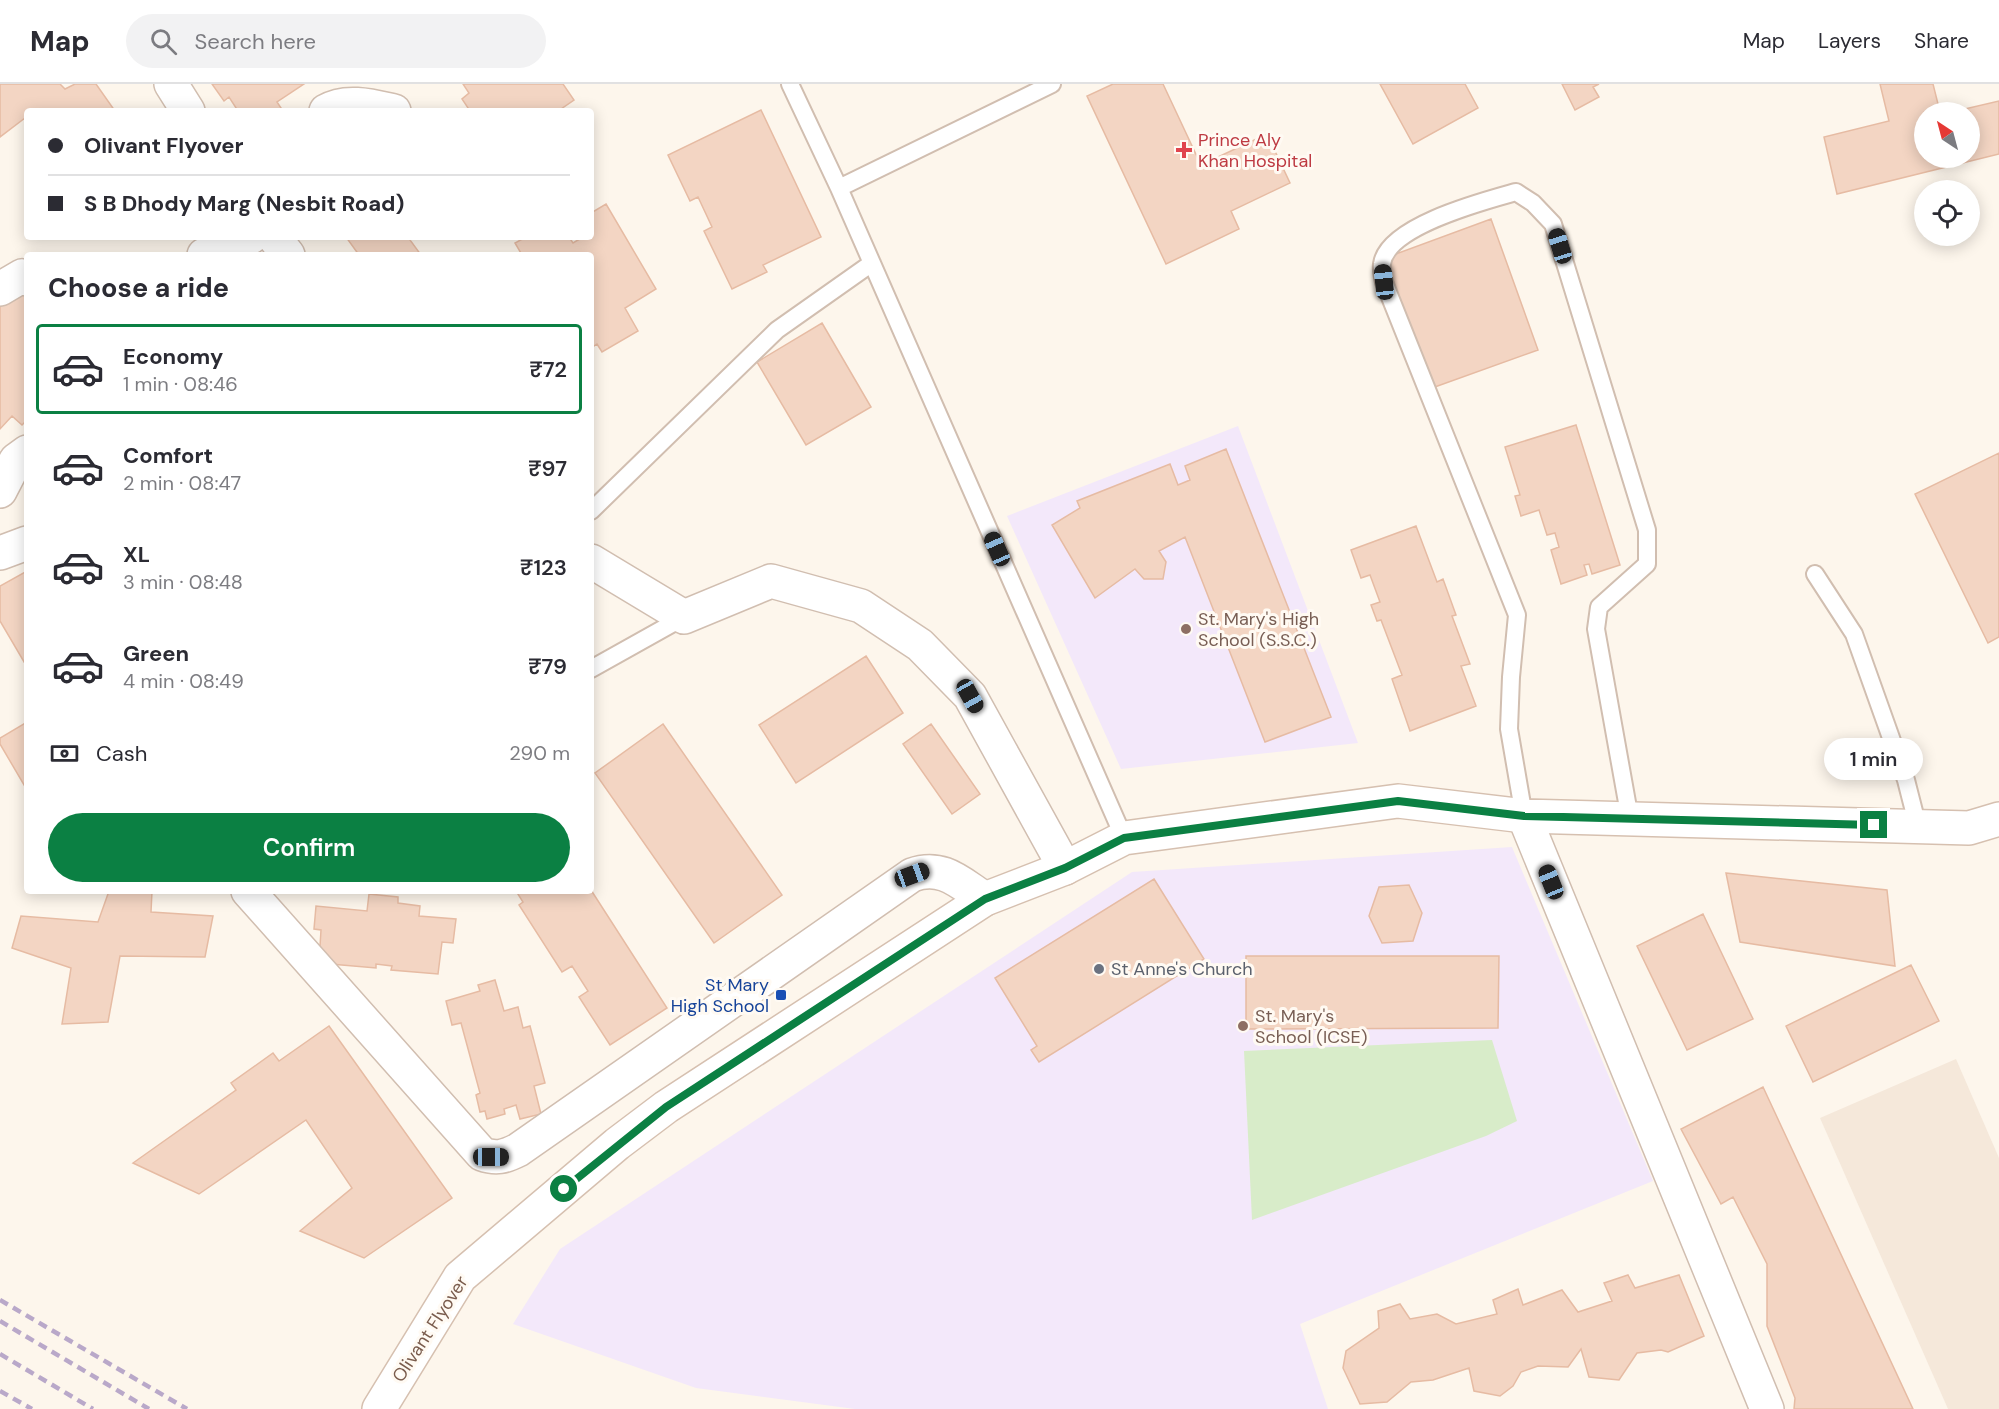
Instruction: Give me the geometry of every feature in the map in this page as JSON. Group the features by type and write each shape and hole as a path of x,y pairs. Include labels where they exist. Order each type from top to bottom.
{"street":[{"path":"171,84 186,108"},
{"path":"276,240 286,252"},
{"path":"0,290 22,276 24,277"},
{"path":"0,491 16,460 24,454"},
{"path":"0,553 24,544"},
{"path":"594,563 684,617 771,581 861,606 920,645 970,696 1065,868"},
{"name":"Olivant Flyover","path":"379,1409 460,1277 510,1233 666,1107 985,899 1065,868 1124,838 1398,801 1524,816 1969,828 1999,819"},
{"path":"1524,816 1767,1409"},
{"path":"251,894 482,1154 491,1157 503,1157 518,1150 912,875 925,870 940,871 985,899"}],"lane":[{"path":"790,84 839,188 1124,838"},
{"path":"839,188 1052,84"},
{"path":"1524,816 1509,729 1510,677 1517,615 1384,282 1382,263 1391,247 1410,230 1516,192 1533,203 1553,224 1647,530 1647,564 1599,607 1596,629 1630,819"},
{"path":"594,508 777,330 872,263"},
{"path":"1815,574 1854,634 1906,780 1918,826"},
{"path":"594,667 684,617"}],"shaded area":[{"name":"St. Mary's High School (S.S.C.)","path":"1238,426 1358,743 1121,769 1007,516"},
{"name":"St. Mary's School (ICSE)","path":"1512,847 1653,1181 1300,1324 1328,1409 855,1409 696,1388 513,1324 560,1249 1132,872"},
{"path":"1956,1059 1999,1158 1999,1409 1948,1409 1820,1118"}],"green space":[{"path":"1492,1040 1517,1121 1486,1136 1252,1220 1244,1051"}],"building":[{"path":"0,84 60,84 65,89 75,84 96,84 113,108 24,108 24,119 0,137"},
{"path":"212,84 304,84 277,102 281,108 236,108 229,97 224,101"},
{"path":"463,84 563,84 574,100 562,108 468,108 462,99 469,93"},
{"path":"1113,84 1163,84 1201,165 1267,134 1290,183 1231,211 1239,229 1166,264 1087,96"},
{"path":"1380,84 1465,84 1478,108 1413,144"},
{"path":"1562,84 1599,84 1593,87 1599,97 1575,110"},
{"path":"1880,84 1933,84 1938,102 1914,102 1914,168 1942,168 1837,194 1824,137 1889,121"},
{"path":"1999,101 1999,154 1980,159 1980,105"},
{"path":"761,110 821,237 763,265 767,272 732,289 704,231 712,227 698,197 690,201 668,155"},
{"path":"606,204 656,289 625,308 638,331 602,352 597,344 594,346 594,252 520,252 515,243 520,240 571,240 573,243 578,240 594,240 594,211"},
{"path":"1491,219 1538,350 1432,388 1385,258"},
{"path":"348,240 410,240 419,252 357,252"},
{"path":"24,288 24,423 22,425 12,416 0,429 0,297"},
{"path":"822,323 871,407 806,445 757,362"},
{"path":"1576,425 1620,565 1592,574 1589,564 1584,565 1587,575 1561,584 1551,550 1559,547 1555,533 1547,535 1539,510 1521,516 1515,496 1520,495 1505,447"},
{"path":"1226,449 1331,717 1265,742 1185,537 1159,551 1166,562 1163,579 1144,579 1135,569 1095,598 1052,525 1080,508 1077,501 1170,464 1178,485 1190,480 1185,466"},
{"path":"1999,453 1999,637 1988,643 1915,494"},
{"path":"1416,526 1437,582 1443,579 1456,615 1452,616 1470,664 1461,666 1476,706 1410,731 1392,679 1402,675 1381,620 1377,621 1371,605 1380,602 1370,575 1361,578 1351,550"},
{"path":"24,573 24,662 0,621 0,586"},
{"path":"866,656 903,713 796,783 759,725"},
{"path":"24,724 24,785 0,744 0,738"},
{"path":"663,724 782,895 714,943 595,773"},
{"path":"931,724 980,794 952,814 903,744"},
{"path":"1726,873 1887,890 1895,966 1740,942"},
{"name":"St Anne's Church","path":"1154,879 1204,959 1039,1062 1031,1050 1037,1046 995,978"},
{"path":"1409,885 1422,913 1413,941 1382,943 1369,916 1379,887"},
{"path":"108,894 152,894 151,912 213,916 205,957 120,956 108,1022 62,1024 71,968 12,948 21,916 98,922"},
{"path":"369,894 398,897 398,903 420,906 419,916 456,919 453,943 442,942 438,974 391,970 392,966 376,964 376,968 319,963 321,930 314,929 316,906 367,911"},
{"path":"518,894 594,894 667,1008 610,1045 579,997 588,991 572,966 562,972 519,905 523,902"},
{"path":"1703,914 1753,1019 1687,1050 1637,946"},
{"path":"1246,956 1499,956 1498,1028 1246,1029"},
{"path":"1911,965 1939,1021 1813,1082 1786,1026"},
{"path":"495,980 504,1011 518,1007 523,1028 530,1026 545,1083 534,1086 541,1114 520,1119 516,1105 504,1109 505,1114 487,1119 485,1111 480,1112 476,1095 480,1093 461,1023 452,1025 446,1001 480,991 478,985"},
{"path":"329,1026 452,1198 364,1258 300,1231 352,1188 306,1120 199,1194 133,1163 236,1090 231,1083 273,1053 279,1061"},
{"path":"1763,1087 1913,1409 1794,1409 1795,1398 1767,1326 1767,1264 1733,1197 1721,1204 1681,1129"},
{"path":"1628,1275 1635,1288 1679,1275 1704,1336 1668,1352 1661,1350 1637,1353 1619,1380 1589,1377 1581,1349 1568,1367 1538,1366 1521,1372 1513,1386 1500,1396 1474,1391 1469,1368 1433,1380 1411,1382 1387,1402 1360,1404 1343,1368 1346,1351 1379,1328 1378,1311 1400,1304 1410,1319 1437,1314 1456,1324 1497,1314 1493,1300 1518,1289 1523,1305 1562,1290 1578,1312 1612,1301 1604,1283"}],"railway":[{"path":"0,1300 187,1409"},
{"path":"0,1321 149,1409"},
{"path":"0,1354 93,1409"},
{"path":"0,1391 32,1409"}],"place":[{"name":"Prince Aly Khan Hospital","path":"1184,150"},
{"name":"St. Mary's High School (S.S.C.)","path":"1186,629"},
{"name":"St Anne's Church","path":"1099,969"},
{"name":"St Mary High School","path":"781,995"},
{"name":"St. Mary's School (ICSE)","path":"1243,1026"}],"route":[{"path":"564,1189 617,1144 666,1107 985,899 1065,868 1124,838 1398,801 1524,816 1874,825"}]}
